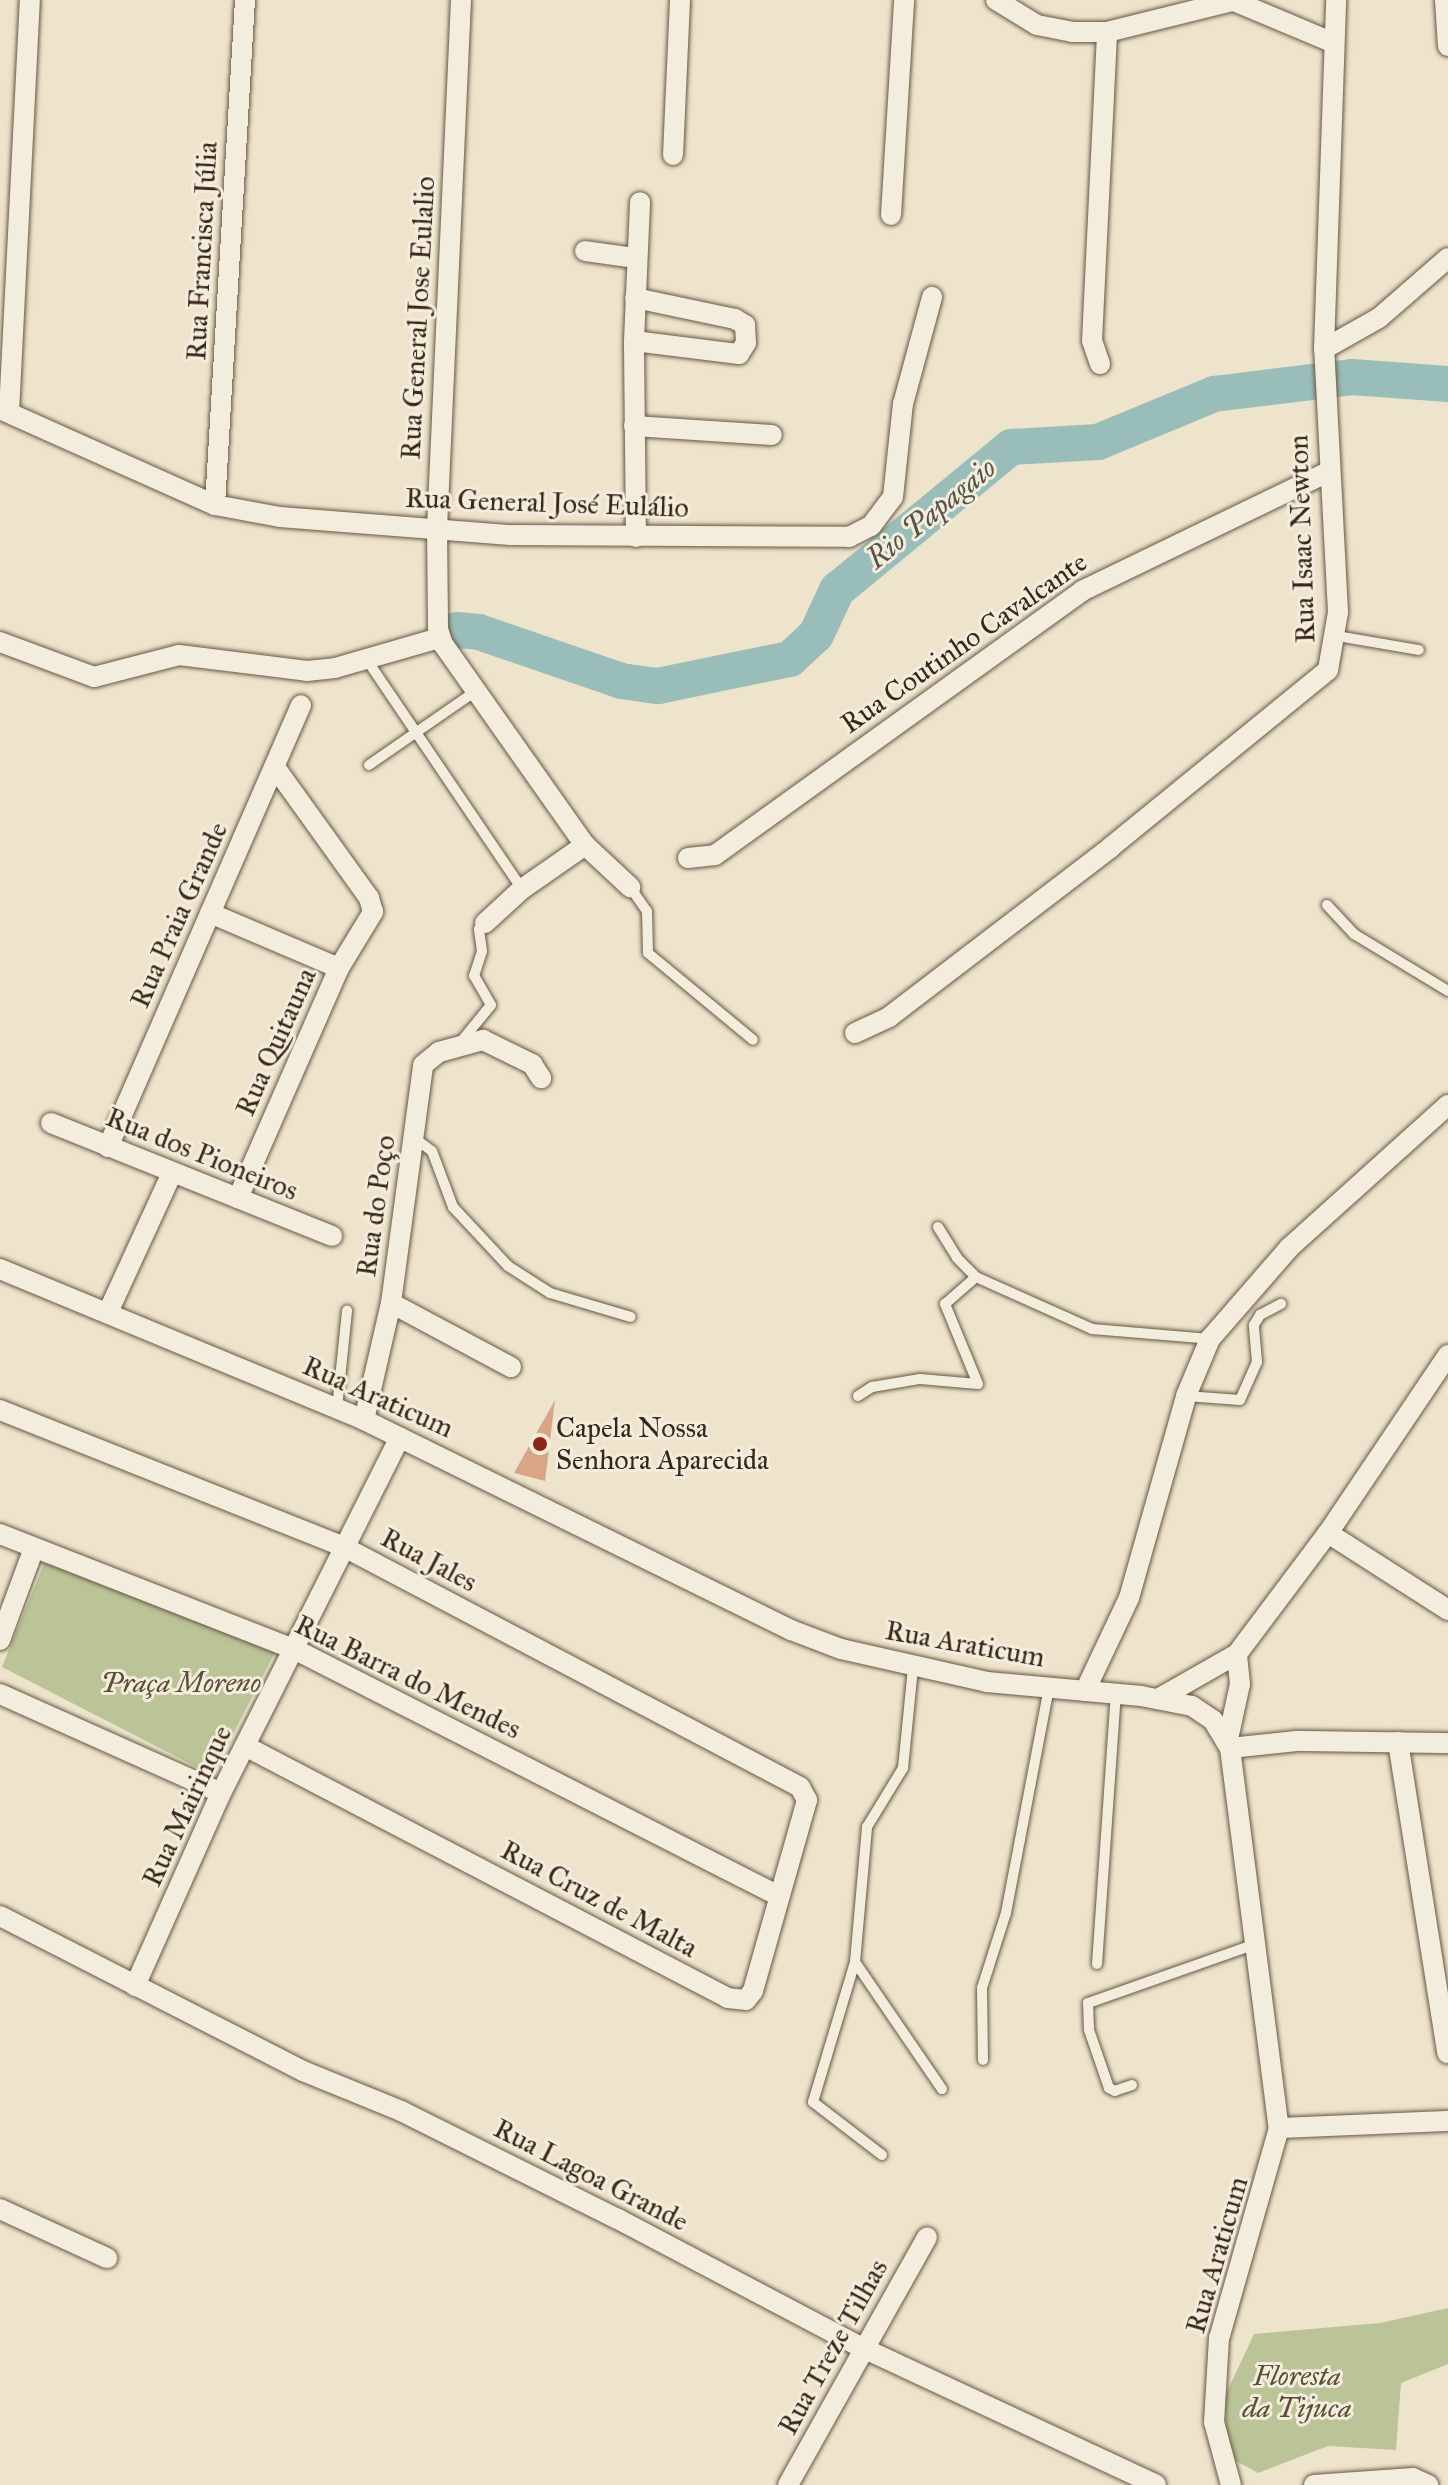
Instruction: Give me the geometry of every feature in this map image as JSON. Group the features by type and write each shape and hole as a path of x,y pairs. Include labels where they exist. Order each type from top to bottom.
{"street":[{"path":"5,410 30,0"},
{"name":"Rua Francisca Júlia","path":"215,505 245,0"},
{"name":"Rua General Jose Eulalio","path":"439,638 437,528 461,0"},
{"path":"673,155 680,0"},
{"path":"891,215 904,0"},
{"path":"996,0 1037,25 1107,32 1235,0 1334,43"},
{"name":"Rua Isaac Newton","path":"855,1033 889,1017 1283,711 1328,670 1337,636 1324,356 1336,0"},
{"path":"1445,0 1448,46"},
{"path":"1100,364 1092,341 1107,32"},
{"path":"636,537 634,341 635,258 640,202"},
{"path":"585,251 635,258"},
{"path":"1324,356 1379,318 1448,258"},
{"name":"Rua General José Eulálio","path":"5,410 215,505 326,523 636,537 849,537 871,526 893,497 903,404 932,297"},
{"path":"634,341 739,354 746,343 745,325 735,319 635,298"},
{"path":"634,426 772,435"},
{"name":"Rua Coutinho Cavalcante","path":"688,858 715,855 1082,591 1328,472"},
{"path":"0,642 94,677 179,655 307,671 367,660 439,638 478,689 585,845 630,887"},
{"name":"Rua Praia Grande","path":"108,1147 301,705"},
{"name":"Rua Quitauna","path":"238,1198 339,968 373,912 369,898 275,767"},
{"path":"485,923 522,889 585,845"},
{"path":"210,913 339,968"},
{"name":"Rua do Poço","path":"364,1420 391,1303 423,1065 460,1043 483,1040 498,1043 532,1064 541,1078"},
{"path":"1085,1691 1129,1598 1186,1396 1210,1339 1289,1248 1448,1105"},
{"name":"Rua dos Pioneiros","path":"51,1123 332,1236"},
{"path":"109,1310 172,1173"},
{"name":"Rua Araticum","path":"0,1269 109,1310 364,1420 791,1630 913,1668 1116,1693 1192,1706 1229,1743 1258,1943 1279,2128 1219,2338 1214,2422 1231,2485"},
{"path":"391,1303 511,1367"},
{"path":"1158,1699 1237,1654 1328,1533 1448,1355"},
{"name":"Rua Jales","path":"0,1410 344,1547 800,1787 806,1803"},
{"name":"Rua Mairinque","path":"135,1986 221,1793 400,1437"},
{"path":"1328,1533 1448,1610"},
{"name":"Rua Barra do Mendes","path":"0,1534 294,1649 779,1896"},
{"path":"0,1640 34,1548"},
{"path":"1237,1654 1240,1684 1229,1743 1448,1743"},
{"path":"0,1694 221,1793"},
{"path":"1398,1742 1447,2053"},
{"name":"Rua Cruz de Malta","path":"245,1746 736,2000 746,2000 753,1991 806,1803"},
{"name":"Rua Lagoa Grande","path":"0,1916 135,1986 618,2219 865,2349 1156,2485"},
{"path":"1279,2128 1448,2121"},
{"path":"0,2209 107,2258"},
{"name":"Rua Treze Tilhas","path":"788,2485 927,2237"},
{"path":"1314,2485 1413,2478 1428,2485"}],"lane":[{"path":"1337,636 1419,650"},
{"path":"367,660 522,889"},
{"path":"369,765 478,689"},
{"path":"630,887 647,911 648,953 753,1040"},
{"path":"1327,905 1354,934 1448,991"},
{"path":"460,1043 491,1005 474,976 482,951 479,929 485,923"},
{"path":"414,1138 432,1151 453,1207 508,1266 550,1293 631,1317"},
{"path":"938,1227 976,1277 1092,1329 1210,1339"},
{"path":"858,1396 872,1387 920,1379 978,1384 945,1304 976,1277"},
{"path":"1186,1396 1240,1400 1257,1362 1254,1325 1260,1315 1281,1304"},
{"path":"337,1408 347,1311"},
{"path":"882,2155 813,2102 855,1962 867,1827 903,1768 913,1668"},
{"path":"983,2060 982,1988 1006,1913 1049,1687"},
{"path":"1097,1964 1116,1693"},
{"path":"1132,2085 1115,2091 1109,2088 1089,2030 1088,2003 1258,1943"},
{"path":"855,1962 942,2089"}],"green space":[{"name":"Praça Moreno","path":"46,1559 277,1648 212,1775 2,1667"},
{"name":"Floresta da Tijuca","path":"1448,2308 1448,2364 1401,2383 1396,2450 1328,2446 1258,2473 1227,2456 1225,2396 1254,2334 1380,2323"}],"building":[{"name":"Capela Nossa Senhora Aparecida","path":"555,1400 545,1481 514,1473"}],"waterway":[{"name":"Rio Papagaio","path":"457,630 479,632 621,681 658,686 790,659 816,635 837,590 1011,447 1098,442 1214,394 1352,377 1448,384"}],"place":[{"name":"Capela Nossa Senhora Aparecida","path":"540,1444"}]}
